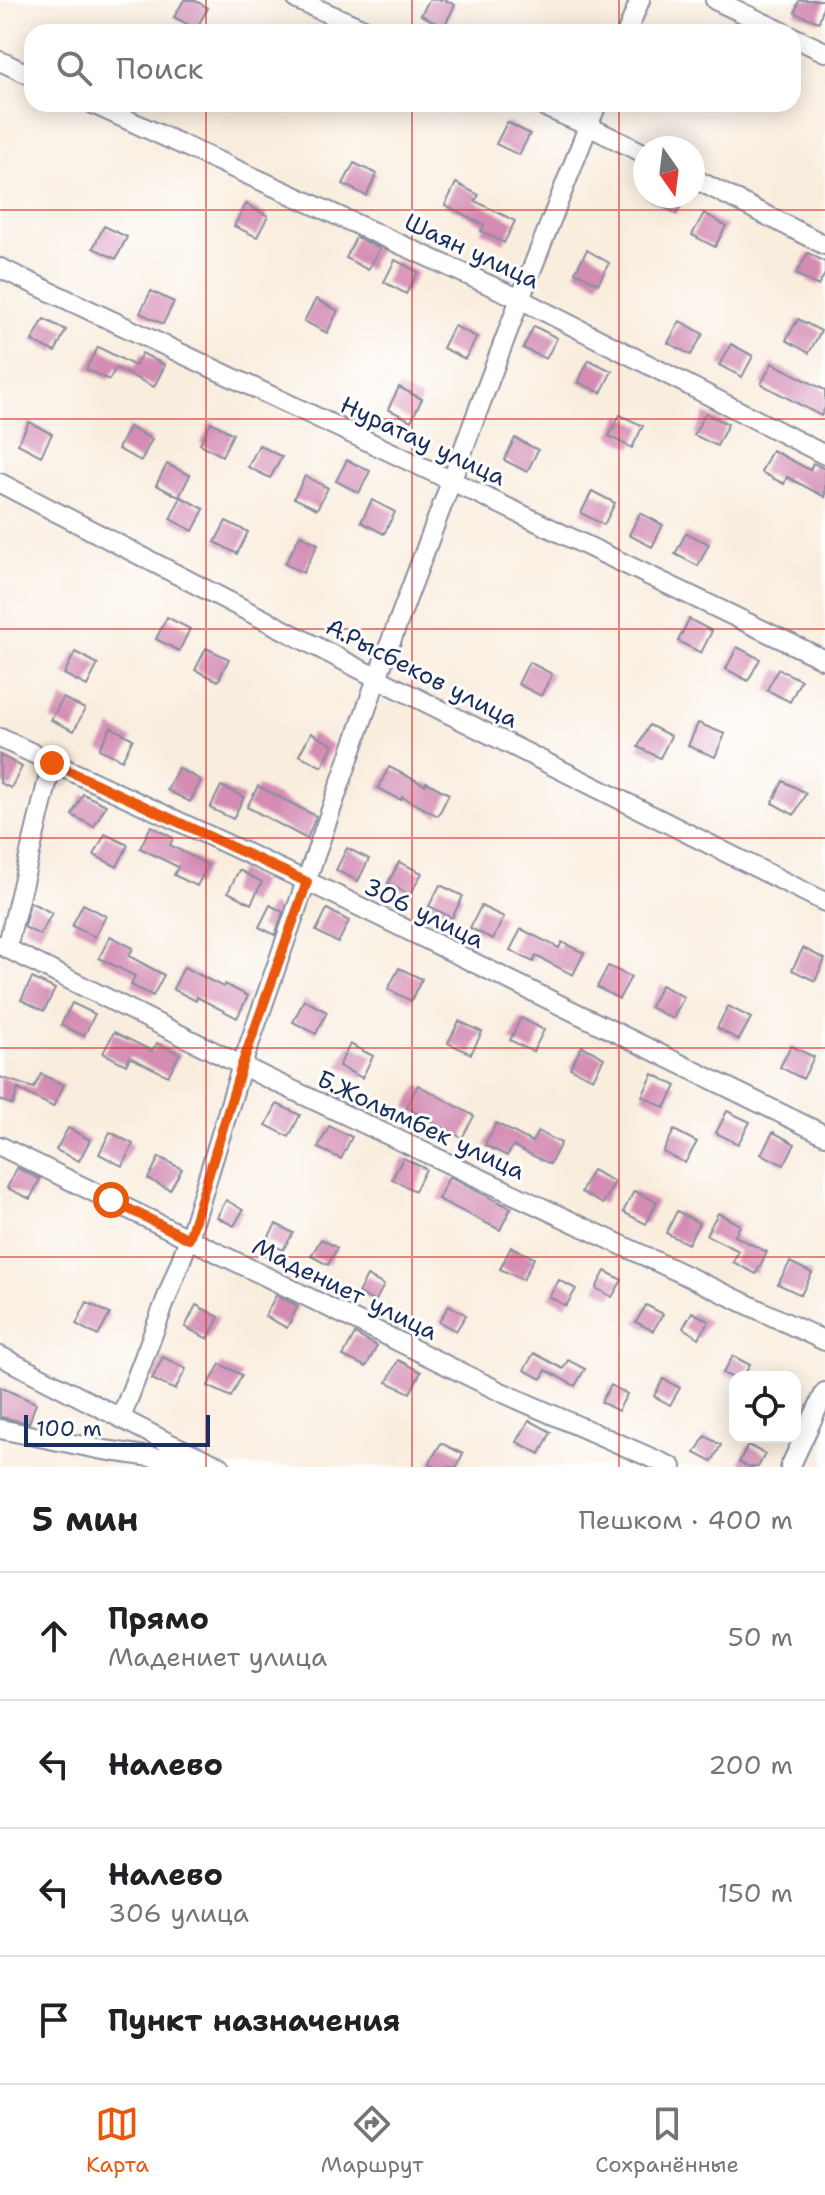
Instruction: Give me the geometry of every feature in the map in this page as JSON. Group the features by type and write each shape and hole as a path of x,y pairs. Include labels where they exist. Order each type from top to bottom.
{"street":[{"path":"297,0 352,24"},
{"path":"630,24 640,0"},
{"path":"715,0 766,24"},
{"path":"801,41 825,52"},
{"path":"0,61 24,72"},
{"name":"Шаян улица","path":"111,112 520,299 825,455"},
{"path":"556,112 633,148"},
{"path":"121,1418 189,1239 242,1065 377,678 594,112"},
{"path":"705,184 825,245"},
{"name":"Нуратау улица","path":"0,268 825,660"},
{"name":"А.Рысбеков улица","path":"0,483 377,678 825,902"},
{"name":"306 улица","path":"0,738 307,882 825,1135"},
{"path":"3,947 52,763"},
{"name":"Б.Жолымбек улица","path":"3,947 242,1065 825,1341"},
{"name":"Мадениет улица","path":"0,1146 501,1392 672,1467"},
{"path":"0,1356 221,1467"},
{"path":"790,1467 818,1428 825,1392"},
{"path":"0,1429 97,1458 221,1467"}],"building":[{"path":"184,0 194,0 208,8 199,24 187,24 174,17"},
{"path":"429,0 445,0 455,5 446,24 438,24 421,15"},
{"path":"799,0 825,0 819,22 795,13"},
{"path":"507,122 530,134 519,155 496,144"},
{"path":"354,163 377,174 366,196 343,184"},
{"path":"456,183 479,195 475,201 515,221 504,243 481,231 484,225 445,205"},
{"path":"246,204 268,216 257,237 234,226"},
{"path":"665,208 679,208 676,214"},
{"path":"704,213 726,226 715,247 692,235"},
{"path":"104,226 127,237 116,259 93,248"},
{"path":"356,237 380,248 368,270 346,258"},
{"path":"587,250 609,263 598,284 575,272"},
{"path":"808,253 825,262 825,274 818,286 796,274"},
{"path":"395,260 418,272 406,294 384,282"},
{"path":"151,291 174,302 163,324 140,313"},
{"path":"316,299 338,311 327,333 304,321"},
{"path":"44,319 66,330 55,352 32,341"},
{"path":"798,319 821,331 809,353 786,340"},
{"path":"680,321 703,334 691,355 668,343"},
{"path":"454,326 477,337 465,359 443,348"},
{"path":"534,326 557,338 546,359 523,348"},
{"path":"731,344 753,356 742,377 719,365"},
{"path":"98,347 135,366 142,353 165,365 154,387 116,368 109,380 86,369"},
{"path":"589,360 612,371 601,393 578,382"},
{"path":"772,363 825,390 825,408 821,416 761,384"},
{"path":"399,387 422,399 411,421 388,409"},
{"path":"705,413 728,424 717,446 694,435"},
{"path":"620,415 643,426 632,448 609,436"},
{"path":"29,422 52,434 41,456 18,444"},
{"path":"211,422 233,434 222,456 200,444"},
{"path":"129,427 152,439 141,461 118,449"},
{"path":"515,438 538,450 527,472 504,460"},
{"path":"259,445 282,457 270,478 248,467"},
{"path":"772,450 810,470 813,463 825,469 825,497 787,477 784,484 761,472"},
{"path":"347,460 370,471 359,493 336,481"},
{"path":"167,464 190,475 179,497 156,485"},
{"path":"305,476 328,488 317,509 294,498"},
{"path":"592,491 615,503 604,525 581,513"},
{"path":"181,497 204,509 193,531 170,519"},
{"path":"372,500 395,512 384,534 361,522"},
{"path":"640,513 663,525 652,547 629,535"},
{"path":"226,521 248,532 237,554 215,542"},
{"path":"686,533 709,544 698,566 675,554"},
{"path":"300,535 318,544 303,573 285,564"},
{"path":"167,617 190,629 179,651 156,639"},
{"path":"689,619 712,631 701,653 678,641"},
{"path":"737,647 760,659 748,681 726,669"},
{"path":"206,648 229,659 218,681 195,670"},
{"path":"75,652 98,664 87,686 64,674"},
{"path":"529,662 552,674 541,696 518,684"},
{"path":"778,669 801,680 790,702 767,690"},
{"path":"63,698 85,709 74,731 51,720"},
{"path":"698,723 725,734 715,757 688,746"},
{"path":"649,725 671,736 660,758 638,747"},
{"path":"111,727 133,739 122,760 99,749"},
{"path":"311,733 333,745 322,767 299,755"},
{"path":"0,755 22,767 11,788 0,783"},
{"path":"389,767 449,794 438,816 378,788"},
{"path":"178,768 201,780 190,802 167,790"},
{"path":"783,781 806,793 794,815 772,803"},
{"path":"221,786 244,797 233,819 210,808"},
{"path":"258,786 316,816 307,839 247,807"},
{"path":"83,794 106,805 94,827 72,815"},
{"path":"151,826 173,838 170,845 208,865 197,886 174,875 178,867 140,848"},
{"path":"105,834 128,845 117,867 94,855"},
{"path":"347,848 369,859 358,881 336,870"},
{"path":"399,862 422,873 410,895 388,883"},
{"path":"239,870 262,882 251,904 228,892"},
{"path":"440,885 463,896 452,918 429,906"},
{"path":"30,902 52,913 40,935 24,927"},
{"path":"83,904 106,916 95,937 72,926"},
{"path":"270,905 283,912 275,935 259,927"},
{"path":"481,906 504,917 493,939 470,928"},
{"path":"327,909 349,921 338,943 316,931"},
{"path":"521,929 559,948 562,942 584,953 573,975 536,956 533,962 510,950"},
{"path":"110,936 133,948 129,956 164,975 153,996 131,985 135,976 99,958"},
{"path":"803,948 825,959 815,981 792,970"},
{"path":"608,966 631,977 619,999 597,987"},
{"path":"184,967 248,996 237,1018 197,997 196,1001 173,989"},
{"path":"399,968 422,979 411,1001 388,989"},
{"path":"32,978 55,989 44,1011 21,1000"},
{"path":"661,985 684,997 673,1019 650,1007"},
{"path":"304,1000 327,1012 316,1034 293,1022"},
{"path":"72,1003 95,1014 84,1036 61,1025"},
{"path":"728,1006 751,1018 739,1040 717,1028"},
{"path":"521,1018 544,1030 533,1052 510,1040"},
{"path":"459,1021 482,1032 471,1054 448,1043"},
{"path":"114,1032 152,1051 157,1043 180,1054 168,1076 130,1057 126,1065 103,1053"},
{"path":"350,1044 373,1056 362,1078 339,1066"},
{"path":"582,1046 604,1058 593,1079 570,1068"},
{"path":"791,1046 814,1057 803,1079 780,1067"},
{"path":"41,1074 64,1085 53,1107 18,1089 13,1105 0,1100 0,1077 34,1088"},
{"path":"653,1074 676,1086 665,1108 642,1096"},
{"path":"418,1085 474,1116 462,1138 406,1107"},
{"path":"277,1104 300,1115 289,1137 266,1125"},
{"path":"727,1111 750,1122 738,1144 716,1133"},
{"path":"496,1123 532,1142 538,1131 561,1143 550,1164 513,1146 507,1156 485,1145"},
{"path":"329,1126 352,1137 341,1159 318,1148"},
{"path":"68,1128 90,1140 79,1161 56,1150"},
{"path":"674,1130 697,1142 685,1163 663,1152"},
{"path":"110,1132 133,1144 122,1166 99,1154"},
{"path":"773,1132 795,1144 784,1165 761,1154"},
{"path":"159,1157 182,1169 170,1190 148,1179"},
{"path":"403,1158 426,1169 415,1191 392,1179"},
{"path":"17,1168 40,1179 30,1199 7,1188"},
{"path":"592,1170 615,1182 603,1204 581,1192"},
{"path":"449,1177 511,1208 500,1230 438,1199"},
{"path":"634,1191 657,1202 646,1224 623,1212"},
{"path":"226,1200 243,1210 234,1226 217,1217"},
{"path":"677,1211 699,1223 688,1244 666,1233"},
{"path":"718,1213 740,1225 735,1236 767,1252 756,1274 733,1262 739,1251 706,1235"},
{"path":"276,1224 293,1233 283,1250 266,1241"},
{"path":"321,1239 337,1248 328,1265 311,1256"},
{"path":"511,1247 534,1258 523,1280 500,1269"},
{"path":"790,1262 812,1273 801,1295 778,1284"},
{"path":"605,1271 622,1280 612,1297 596,1288"},
{"path":"367,1276 384,1285 375,1302 358,1293"},
{"path":"559,1280 576,1289 566,1306 549,1297"},
{"path":"276,1295 298,1306 287,1328 265,1316"},
{"path":"87,1302 110,1314 98,1336 76,1324"},
{"path":"196,1305 219,1317 208,1339 185,1327"},
{"path":"449,1305 466,1315 456,1331 439,1322"},
{"path":"646,1305 663,1314 653,1331 636,1322"},
{"path":"692,1312 709,1321 699,1338 683,1328"},
{"path":"355,1334 377,1346 366,1367 343,1356"},
{"path":"534,1353 563,1369 568,1360 585,1369 575,1386 546,1370 541,1379 524,1370"},
{"path":"733,1356 750,1365 746,1371 729,1371 729,1376 723,1373"},
{"path":"163,1357 186,1369 175,1390 152,1379"},
{"path":"398,1360 421,1372 410,1393 387,1382"},
{"path":"220,1364 242,1375 231,1397 208,1386"},
{"path":"663,1379 680,1388 670,1405 654,1396"},
{"path":"611,1385 627,1394 618,1411 601,1402"},
{"path":"0,1387 36,1403 29,1423 0,1417"},
{"path":"529,1420 551,1432 540,1454 517,1442"},
{"path":"705,1436 721,1445 712,1462 695,1453"},
{"path":"441,1443 463,1454 457,1467 429,1464"},
{"path":"748,1445 765,1454 758,1467 739,1462"}],"route":[{"path":"52,763 307,882 242,1065 189,1239 111,1200"}]}
